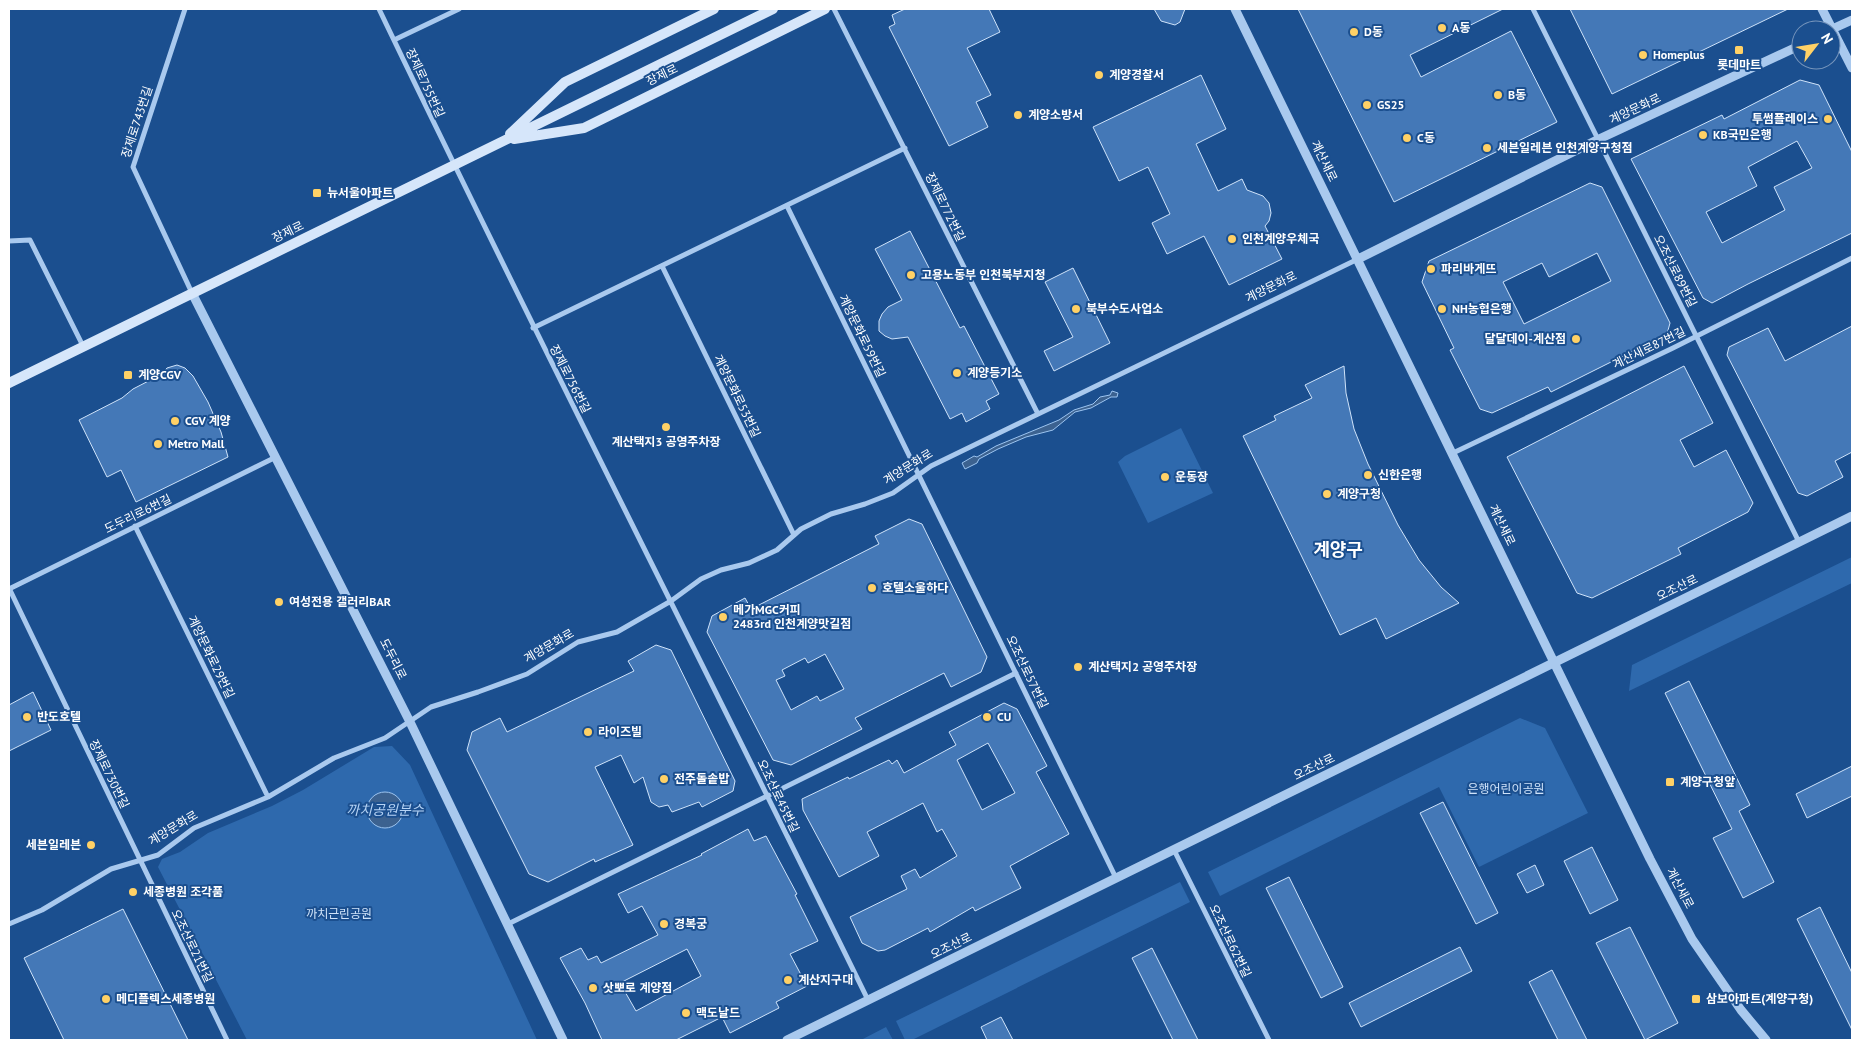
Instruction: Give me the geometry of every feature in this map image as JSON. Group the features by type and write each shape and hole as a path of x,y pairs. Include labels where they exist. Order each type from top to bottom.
{"main road":[{"name":"장제로","path":"504,141 565,82 702,11 714,9"},
{"name":"장제로","path":"9,383 773,9"},
{"name":"장제로","path":"504,141 584,128 824,9"}],"street":[{"name":"장제로743번길","path":"185,9 133,167 192,293"},
{"name":"장제로755번길","path":"379,9 454,165"},
{"path":"394,40 459,9"},
{"name":"장제로772번길","path":"834,9 1038,414"},
{"name":"계산새로","path":"1235,9 1650,859 1692,939 1741,1010 1766,1040"},
{"name":"오조산로89번길","path":"1533,9 1799,542"},
{"path":"1841,48 1852,68"},
{"name":"계양문화로","path":"9,924 42,910 111,869 158,855 194,828 268,797 334,758 384,738 431,707 527,674 578,642 617,632 671,601 701,579 721,570 749,563 777,550 801,529 831,514 893,493 931,466 1358,259 1597,140 1791,50"},
{"path":"533,328 905,148"},
{"name":"장제로756번길","path":"454,165 533,328 671,601"},
{"name":"계양문화로59번길","path":"786,206 919,474"},
{"path":"9,241 30,240 83,346"},
{"name":"계산새로87번길","path":"1453,453 1697,336 1852,258"},
{"name":"계양문화로53번길","path":"662,266 794,535"},
{"name":"도두리로","path":"192,293 410,722 563,1040"},
{"name":"도두리로6번길","path":"9,588 276,457"},
{"name":"오조산로57번길","path":"919,474 1116,878"},
{"name":"오조산로","path":"787,1040 1852,516"},
{"name":"계양문화로29번길","path":"135,526 268,797"},
{"name":"장제로730번길","path":"9,588 139,860"},
{"name":"오조산로45번길","path":"671,601 868,1000"},
{"path":"508,924 1016,673"},
{"name":"오조산로62번길","path":"1174,850 1269,1040"},
{"name":"오조산로21번길","path":"139,860 228,1040"}],"green space":[{"name":"운동장","path":"1181,428 1213,493 1148,523 1118,462 1125,456"},
{"path":"1852,557 1852,583 1629,691 1632,665"},
{"name":"은행어린이공원","path":"1520,718 1545,728 1588,813 1479,867 1439,787 1220,896 1208,872"},
{"name":"까치근린공원","path":"392,746 410,765 537,1040 247,1040 158,867 162,859 180,852 208,833 272,806 303,790 374,747"},
{"path":"1180,882 1190,902 912,1040 905,1040 896,1021"},
{"path":"886,1027 893,1040 861,1040"}],"water":[{"path":"1112,391 1118,393 1117,397 1111,397 1091,408 1075,412 1053,430 1026,437 998,449 965,469 962,463 974,456 977,457 996,446 1059,420 1074,410 1093,404 1100,397 1110,395"},
{"name":"까치공원분수","path":"385,792 397,798 403,810 397,822 385,828 373,822 367,810 373,798"}],"building":[{"path":"905,9 989,9 1000,32 967,48 991,95 976,102 988,127 949,146 889,27 895,24 892,15"},
{"path":"1154,9 1185,9 1180,22 1175,25 1161,21"},
{"path":"1298,9 1503,9 1410,55 1421,77 1511,31 1557,122 1394,202"},
{"name":"Homeplus","path":"1570,9 1788,9 1612,94"},
{"path":"1201,75 1226,129 1196,144 1218,191 1242,179 1247,190 1263,196 1269,203 1271,213 1269,221 1265,226 1282,259 1229,285 1204,236 1167,254 1152,223 1170,214 1148,167 1119,181 1093,127"},
{"path":"1800,80 1819,85 1852,152 1852,233 1712,303 1703,298 1631,159 1722,115 1724,119","holes":["1797,141 1812,168 1774,187 1785,210 1722,243 1706,212 1757,186 1748,167"]},
{"path":"1590,183 1602,187 1670,323 1667,334 1551,392 1548,387 1492,413 1480,409 1450,350 1454,348 1422,282 1429,261","holes":["1597,253 1611,281 1524,324 1503,282 1542,263 1549,277"]},
{"path":"910,231 960,328 964,326 999,394 986,401 990,409 966,422 962,413 950,419 908,337 892,339 879,331 879,321 882,314 888,307 902,300 875,249"},
{"name":"북부수도사업소","path":"1073,268 1110,343 1054,371 1044,351 1073,337 1045,282"},
{"path":"1852,326 1852,452 1835,461 1843,477 1807,496 1798,493 1727,355 1729,347 1768,328 1785,361"},
{"name":"Metro Mall","path":"177,365 185,368 193,376 208,402 221,432 228,457 136,502 121,470 107,477 79,420 122,398 133,389 162,374 167,368"},
{"name":"계양구청","path":"1344,366 1346,393 1354,429 1368,464 1398,525 1419,560 1441,587 1459,603 1386,639 1376,618 1340,635 1243,436 1276,420 1274,416 1312,398 1305,385"},
{"path":"1684,366 1713,423 1680,440 1694,467 1726,450 1753,503 1748,512 1678,548 1681,554 1592,598 1577,593 1507,457"},
{"path":"909,519 922,524 987,657 981,672 951,687 944,673 855,718 862,729 791,765 773,760 707,632 712,616 745,598 751,609 879,544 875,536","holes":["825,654 844,689 820,701 817,696 791,710 776,680 785,676 782,670 805,658 808,663"]},
{"path":"656,645 671,650 735,781 733,791 702,807 699,802 672,812 668,805 659,807 651,802 643,777 634,783 621,755 595,767 633,845 595,862 594,859 548,882 529,874 467,750 472,732 500,718 507,732 634,671 628,661"},
{"path":"1689,681 1750,805 1739,811 1774,882 1743,898 1713,838 1732,829 1665,693"},
{"name":"반도호텔","path":"33,692 51,730 9,751 9,705"},
{"path":"1004,703 1017,709 1047,766 1036,772 1069,834 1010,866 1021,888 975,911 973,907 930,932 928,928 885,950 878,951 862,943 850,917 907,889 901,876 915,869 920,878 957,856 942,829 937,832 923,803 867,832 879,856 839,877 803,810 802,799 889,760 892,764 897,760 904,773 956,745 949,732","holes":["988,743 1015,793 982,810 957,760"]},
{"path":"1852,766 1852,796 1807,818 1796,794"},
{"path":"1443,802 1498,913 1476,924 1420,813"},
{"path":"748,829 754,841 766,836 797,894 795,895 818,941 790,954 807,986 776,1002 779,1008 730,1033 722,1017 676,1040 602,1040 585,1003 560,958 581,948 588,960 597,956 601,963 658,935 642,906 628,913 618,894","holes":["687,949 701,976 636,1011 620,983"]},
{"path":"1592,847 1618,900 1590,914 1564,861"},
{"path":"1535,865 1544,885 1527,893 1517,874"},
{"path":"1289,877 1343,987 1321,998 1266,888"},
{"path":"1820,907 1852,973 1852,1030 1797,919"},
{"name":"메디플렉스세종병원","path":"123,909 188,1040 64,1040 24,958"},
{"path":"1630,927 1678,1023 1645,1040 1596,943"},
{"path":"1460,947 1472,971 1361,1027 1349,1003"},
{"path":"1152,948 1198,1040 1173,1040 1132,958"},
{"path":"1552,970 1587,1040 1558,1040 1529,982"},
{"path":"1001,1017 1013,1040 987,1040 981,1027"}],"place":[{"name":"A동","path":"1442,28"},
{"name":"D동","path":"1354,32"},
{"name":"롯데마트","path":"1739,50"},
{"name":"Homeplus","path":"1643,55"},
{"name":"계양경찰서","path":"1099,75"},
{"name":"B동","path":"1498,95"},
{"name":"GS25","path":"1367,105"},
{"name":"계양소방서","path":"1018,115"},
{"name":"투썸플레이스","path":"1828,119"},
{"name":"KB국민은행","path":"1703,135"},
{"name":"C동","path":"1407,138"},
{"name":"세븐일레븐 인천계앙구청점","path":"1487,148"},
{"name":"뉴서울아파트","path":"317,193"},
{"name":"인천계양우체국","path":"1232,239"},
{"name":"파리바게뜨","path":"1431,269"},
{"name":"고용노동부 인천북부지청","path":"911,275"},
{"name":"북부수도사업소","path":"1076,309"},
{"name":"NH농협은행","path":"1442,309"},
{"name":"달달데이-계산점","path":"1576,339"},
{"name":"계양등기소","path":"957,373"},
{"name":"계양CGV","path":"128,375"},
{"name":"CGV 계양","path":"175,421"},
{"name":"계산택지3 공영주차장","path":"666,427"},
{"name":"Metro Mall","path":"158,444"},
{"name":"신한은행","path":"1368,475"},
{"name":"운동장","path":"1165,477"},
{"name":"계양구청","path":"1327,494"},
{"name":"호텔소울하다","path":"872,588"},
{"name":"여성전용 갤러리BAR","path":"279,602"},
{"name":"메가MGC커피 2483rd 인천계양맛길점","path":"723,617"},
{"name":"계산택지2 공영주차장","path":"1078,667"},
{"name":"반도호텔","path":"27,717"},
{"name":"CU","path":"987,717"},
{"name":"라이즈빌","path":"588,732"},
{"name":"전주돌솥밥","path":"664,779"},
{"name":"계양구청앞","path":"1670,782"},
{"name":"세븐일레븐","path":"91,845"},
{"name":"세종병원 조각품","path":"133,892"},
{"name":"경복궁","path":"664,924"},
{"name":"계산지구대","path":"788,980"},
{"name":"삿뽀로 계양점","path":"593,988"},
{"name":"메디플렉스세종병원","path":"106,999"},
{"name":"삼보아파트(계양구청)","path":"1696,999"},
{"name":"맥도날드","path":"686,1013"}],"district":[{"name":"계양구","path":"1338,550"}]}
